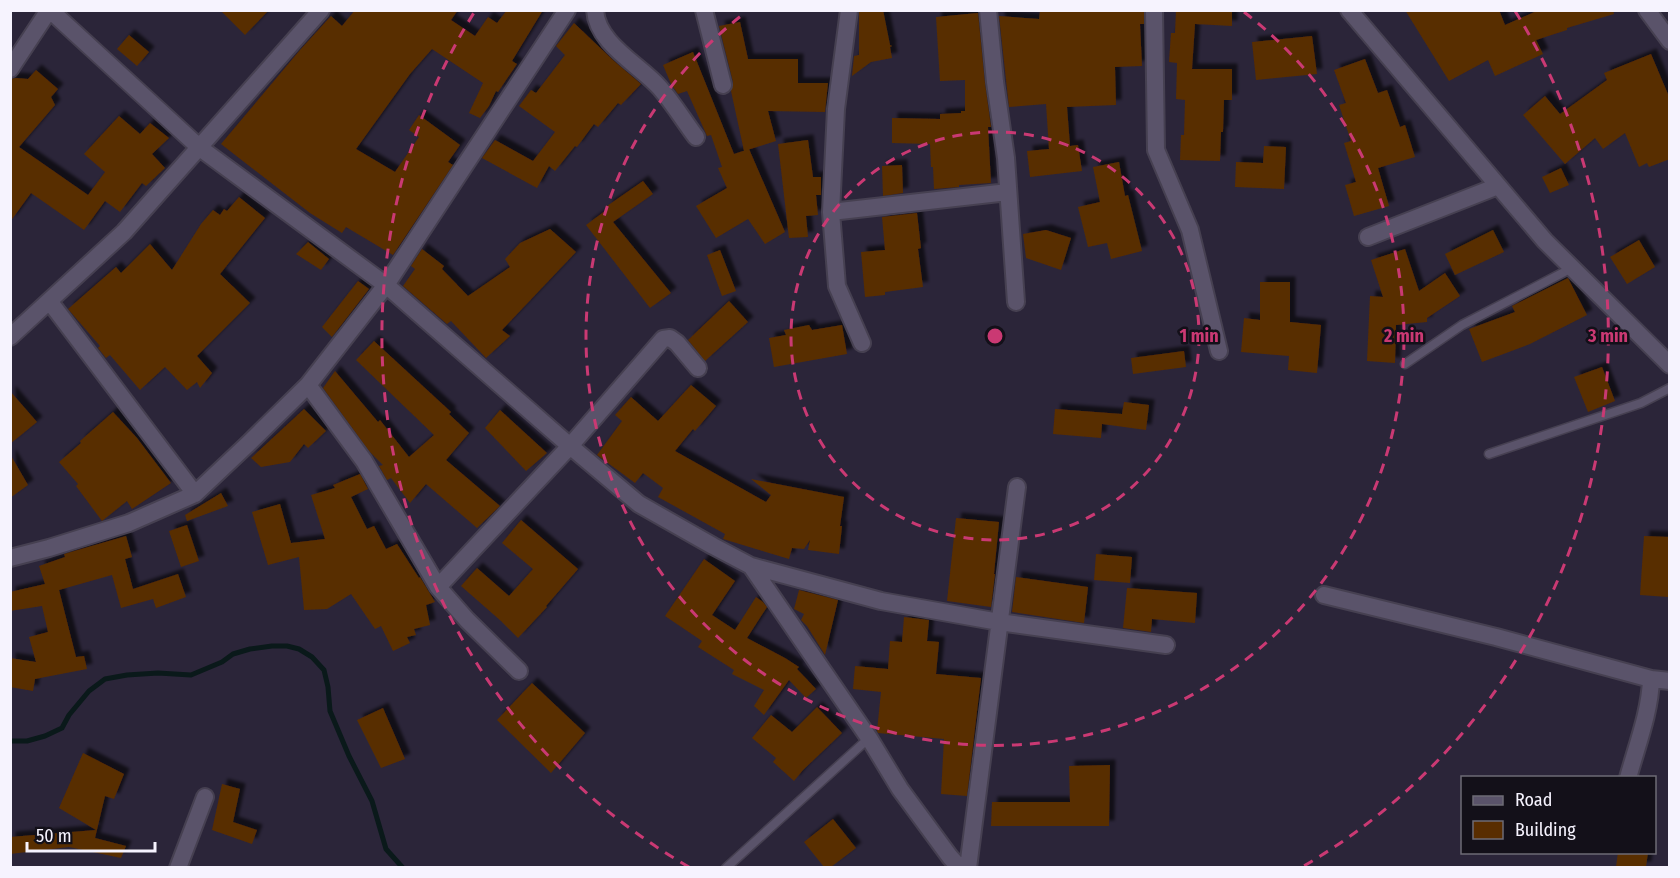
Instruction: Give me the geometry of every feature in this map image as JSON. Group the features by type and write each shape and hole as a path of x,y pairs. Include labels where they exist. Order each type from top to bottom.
{"street":[{"path":"10,69 50,10 200,148 386,285 639,504 751,566 881,601 999,622 1166,645"},
{"path":"10,337 124,232 321,10"},
{"path":"10,558 129,523 195,494 308,385 386,285 567,10"},
{"path":"595,10 596,21 616,49 660,87 696,137"},
{"path":"704,10 723,85"},
{"path":"849,10 836,109 831,212 837,285 862,343"},
{"path":"988,10 1006,158 1016,302"},
{"path":"1154,10 1156,150 1190,230 1219,351"},
{"path":"1348,10 1545,241 1670,365"},
{"path":"1647,10 1670,41"},
{"path":"1368,237 1498,186"},
{"path":"831,212 1008,192"},
{"path":"50,302 195,494"},
{"path":"438,587 570,446 663,339 670,338 677,343 698,368"},
{"path":"308,385 364,461 438,587 467,620 519,671"},
{"path":"968,867 1017,487"},
{"path":"751,566 869,738 900,789 950,857 960,867"},
{"path":"1324,594 1651,679 1670,681"},
{"path":"1628,776 1647,712 1651,679"},
{"path":"183,866 205,797"}],"lane":[{"path":"1405,364 1462,325 1572,268"},
{"path":"1489,454 1641,402 1670,388"},
{"path":"726,867 869,738"}],"building":[{"path":"220,10 269,10 245,35"},
{"path":"355,10 458,10 451,20 475,36 488,17 497,23 507,10 543,10 512,61 517,64 498,92 496,91 480,118 469,113 483,83 432,49 410,74 356,149 395,172 419,137 409,130 419,115 460,145 448,162 453,165 393,255 346,227 342,233 310,213 221,144 331,16 342,26"},
{"path":"859,10 883,10 892,46 890,47 892,58 871,62 852,76 854,56 859,55"},
{"path":"1144,10 1144,24 1140,24 1142,66 1115,67 1116,105 1067,107 1070,146 1078,145 1082,171 1030,177 1027,151 1049,149 1046,104 1009,107 999,16 1039,19 1040,11"},
{"path":"1176,10 1232,10 1232,26 1195,24 1192,69 1232,69 1232,100 1224,100 1220,161 1180,160 1181,135 1184,135 1185,100 1176,99 1177,63 1169,62 1171,33 1175,33"},
{"path":"1405,10 1499,10 1505,25 1539,10 1613,10 1614,14 1536,40 1543,54 1495,76 1488,60 1449,81"},
{"path":"978,13 991,127 988,127 991,183 934,189 930,144 892,143 892,118 940,119 940,114 965,111 965,80 940,81 936,17"},
{"path":"740,22 748,59 798,59 798,83 828,83 825,112 768,111 776,141 744,151 731,91 733,82 719,26"},
{"path":"574,23 641,84 621,105 618,103 598,127 594,124 555,171 549,166 537,188 482,158 495,140 533,161 555,132 519,106 531,90 536,93 565,55 556,46"},
{"path":"129,35 149,52 137,66 117,49"},
{"path":"1312,36 1317,74 1256,80 1252,42"},
{"path":"693,52 734,154 749,149 785,232 765,244 748,219 716,238 696,206 727,188 718,168 722,167 711,135 707,136 687,91 678,94 663,65"},
{"path":"1651,54 1670,99 1670,159 1649,167 1647,163 1639,167 1625,133 1603,149 1595,138 1565,164 1523,115 1545,96 1560,114 1607,80 1604,73"},
{"path":"1365,59 1378,93 1387,90 1400,127 1405,125 1415,157 1378,168 1389,206 1354,216 1345,185 1356,182 1344,143 1351,141 1339,105 1346,103 1334,70"},
{"path":"36,70 58,89 51,97 55,105 19,147 88,195 105,172 84,154 119,116 140,134 150,123 169,138 152,154 165,168 146,186 142,183 120,212 105,201 84,230 31,193 10,222 10,79 28,79"},
{"path":"808,140 813,177 821,177 821,195 816,195 818,215 806,216 808,237 789,238 778,144"},
{"path":"1264,146 1286,147 1284,189 1235,187 1236,162 1263,163"},
{"path":"1119,162 1125,196 1128,195 1142,251 1111,259 1107,243 1088,247 1078,207 1100,202 1093,167"},
{"path":"902,165 903,193 883,196 882,166"},
{"path":"1561,168 1569,185 1550,193 1542,177"},
{"path":"643,181 653,194 613,222 671,293 650,308 586,225 609,208 607,206"},
{"path":"239,197 265,218 220,274 250,303 197,356 212,373 200,388 197,382 187,390 165,367 140,390 110,355 106,358 98,348 100,346 68,309 116,267 121,273 150,244 172,270 201,224 213,210 220,215 224,209 227,211"},
{"path":"917,213 921,248 918,249 923,287 865,297 861,252 885,250 882,217"},
{"path":"550,229 576,252 502,330 510,336 486,358 451,321 447,324 403,286 415,269 411,266 422,249 444,266 442,269 468,296 510,267 505,259 520,243"},
{"path":"1046,230 1071,238 1061,270 1026,258 1023,234"},
{"path":"1493,230 1504,252 1455,275 1445,254"},
{"path":"1639,240 1655,267 1627,284 1610,257"},
{"path":"308,242 329,259 321,270 296,254"},
{"path":"1405,249 1419,291 1445,273 1460,296 1427,318 1427,322 1396,325 1395,363 1367,361 1370,296 1383,297 1371,260"},
{"path":"720,250 736,291 722,296 707,255"},
{"path":"1568,278 1587,315 1530,344 1482,362 1469,329 1515,312 1512,306"},
{"path":"358,281 369,289 332,337 322,327"},
{"path":"1260,282 1290,282 1290,322 1321,325 1317,373 1288,370 1289,356 1241,352 1244,318 1260,320"},
{"path":"729,301 748,322 705,361 688,340"},
{"path":"809,325 812,330 842,325 847,354 774,367 769,338 786,335 784,330"},
{"path":"374,341 451,412 449,414 469,433 446,460 500,506 477,528 426,484 410,503 391,478 387,480 379,466 383,465 369,451 323,388 335,371 378,422 380,420 409,457 434,435 356,360"},
{"path":"1184,351 1186,367 1133,374 1131,358"},
{"path":"1602,367 1615,401 1588,412 1574,377"},
{"path":"691,385 716,406 675,451 766,502 771,495 751,479 844,497 839,554 808,550 810,540 804,549 792,548 789,559 723,539 725,534 658,497 663,488 643,473 635,483 597,455 622,421 615,415 631,397 658,421"},
{"path":"10,391 37,422 10,444"},
{"path":"1124,402 1149,405 1146,430 1102,424 1101,438 1053,434 1055,409 1122,414"},
{"path":"304,409 326,431 308,448 304,444 290,462 261,467 251,458"},
{"path":"500,410 547,453 526,471 485,428"},
{"path":"113,412 137,438 171,483 132,509 127,501 102,521 76,486 78,484 59,462"},
{"path":"10,454 28,485 10,498"},
{"path":"360,474 368,489 351,497 367,529 374,526 386,549 397,544 435,602 426,605 430,625 414,629 416,635 407,637 410,643 393,651 381,626 375,629 351,594 327,609 304,610 299,557 268,565 252,512 280,504 291,543 325,539 311,495 335,488 333,485"},
{"path":"221,493 228,506 187,521 185,515"},
{"path":"956,518 999,522 991,607 947,601"},
{"path":"521,520 578,569 518,638 461,586 477,568 509,596 533,569 502,543"},
{"path":"187,525 199,561 181,567 169,531"},
{"path":"126,536 132,557 125,559 133,589 178,574 186,597 156,608 153,599 121,608 112,575 59,590 76,657 84,656 87,669 35,679 33,691 10,687 10,658 36,662 29,637 48,632 42,606 10,611 10,592 45,584 39,566 65,557 64,554"},
{"path":"1644,536 1670,537 1668,597 1640,595"},
{"path":"1096,554 1132,557 1130,583 1094,580"},
{"path":"704,559 735,581 712,615 735,630 756,597 763,602 767,607 747,638 799,667 797,669 816,689 806,698 789,680 764,715 754,706 764,690 732,674 734,670 698,647 702,641 665,616"},
{"path":"1016,577 1088,587 1084,623 1012,612"},
{"path":"1127,588 1197,593 1195,623 1152,619 1151,632 1123,628"},
{"path":"799,590 838,600 825,655 801,620 804,614 794,609"},
{"path":"904,617 929,620 927,641 939,642 936,674 981,678 967,796 941,794 944,739 878,733 881,692 853,689 855,666 888,669 890,641 902,642"},
{"path":"532,683 585,733 551,773 497,720"},
{"path":"817,707 842,733 794,781 773,762 776,758 752,738 771,715 792,732"},
{"path":"383,708 405,759 381,768 357,720"},
{"path":"83,753 124,774 114,799 105,796 95,838 126,846 121,858 69,847 10,854 10,837 96,830 59,808"},
{"path":"1110,765 1109,826 991,826 992,802 1070,802 1069,766"},
{"path":"222,784 240,789 233,822 257,830 252,844 212,830"},
{"path":"833,819 856,848 831,867 824,867 804,842"},
{"path":"1618,854 1648,854 1646,867 1616,867"}],"waterway":[{"path":"10,741 27,741 62,728 69,715 89,691 105,679 158,673 191,675 222,662 233,654 250,649 272,646 299,649 312,657 324,670 330,711 349,756 372,801 386,849 403,868"}]}
